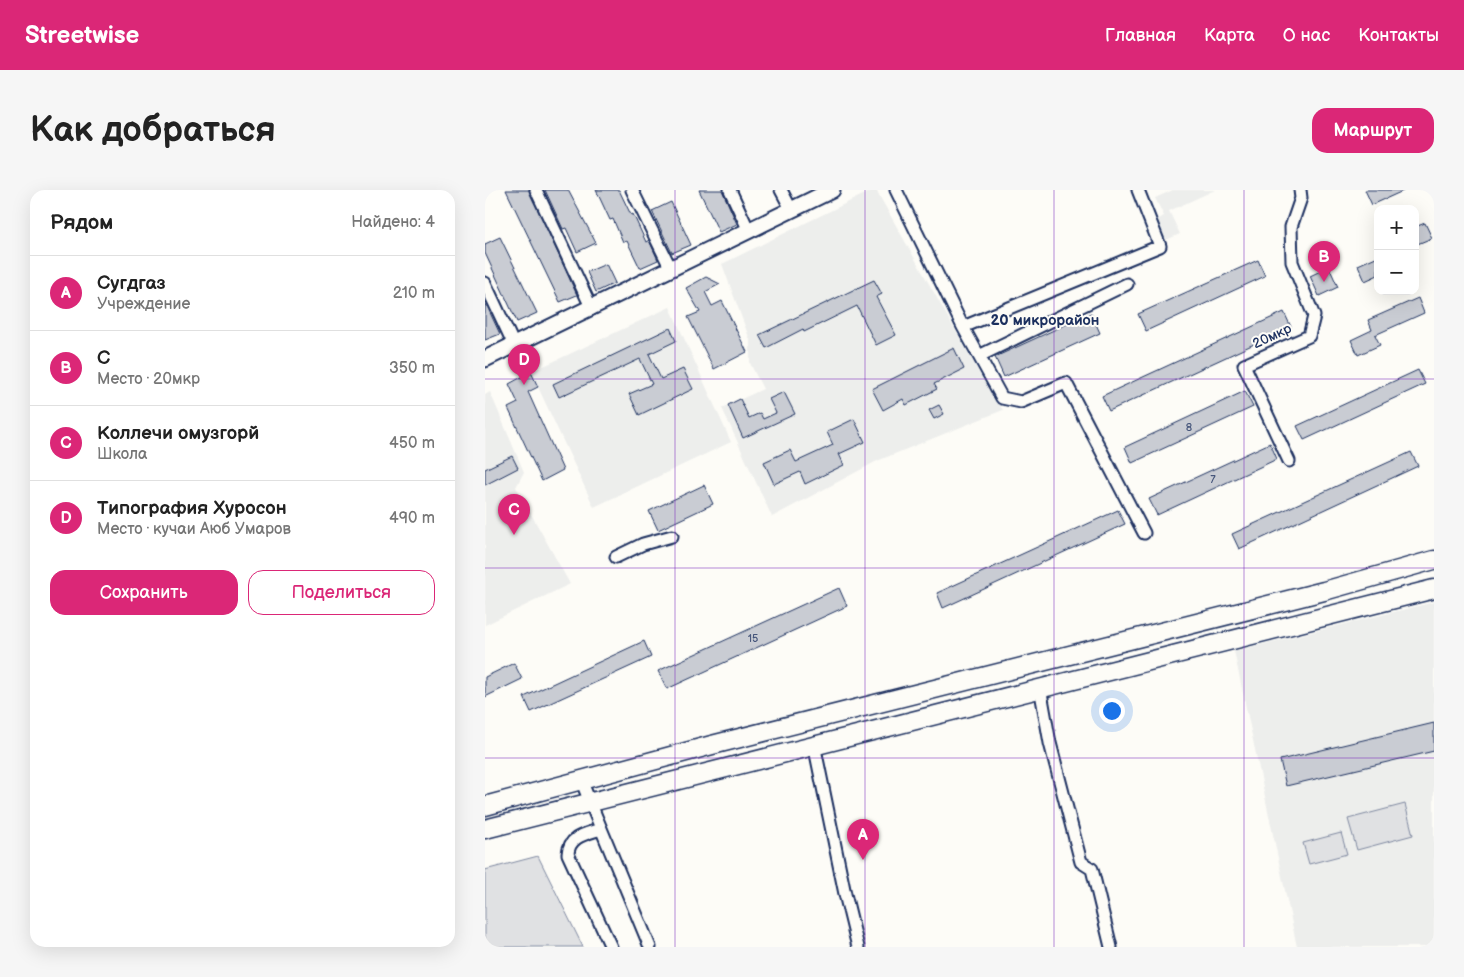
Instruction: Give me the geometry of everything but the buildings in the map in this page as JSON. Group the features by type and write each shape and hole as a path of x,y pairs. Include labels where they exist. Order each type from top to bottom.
{"highway":[{"path":"485,806 809,720 1324,591 1434,560"},
{"path":"485,829 589,801 794,751 814,744 1434,589"},
{"path":"1112,644 1119,668"},
{"path":"809,720 804,726 804,737 814,744"},
{"path":"786,726 797,731 799,736 799,742 794,751"}],"main road":[{"path":"485,359 832,190"}],"street":[{"path":"535,190 592,308"},
{"path":"632,190 671,270"},
{"path":"730,190 749,231"},
{"path":"781,190 791,210"},
{"path":"895,190 963,327 1002,398 1021,402 1066,383 1144,533"},
{"path":"963,327 1160,246 1138,190"},
{"name":"20мкр","path":"1289,461 1245,366 1309,336 1314,316 1292,262 1291,227 1301,198 1300,190"},
{"path":"485,283 514,344"},
{"path":"979,356 1127,284"},
{"path":"616,557 643,544 672,536"},
{"path":"1040,688 1050,743 1081,862 1092,869 1111,947"},
{"path":"814,744 858,947"},
{"path":"581,780 650,947"},
{"path":"601,829 573,840 568,844 568,854 611,947"}],"shaded area":[{"path":"876,190 989,390 1003,410 877,461 772,517 722,408 763,389 750,363 750,340 722,264"},
{"path":"1173,190 1215,190 1169,211 1180,234 1166,240 1157,220 1164,216 1155,198"},
{"path":"670,307 731,442 594,507 531,372"},
{"path":"490,392 524,472 516,487 570,584 485,625 485,395"},
{"path":"1434,602 1434,947 1297,947 1234,651"},
{"path":"1405,804 1413,835 1357,850 1348,819"},
{"path":"1341,833 1347,854 1309,864 1303,843"},
{"path":"538,856 583,947 485,947 485,870"}],"place":[{"name":"С","path":"1324,282"},
{"name":"Типография Хуросон","path":"524,385"},
{"name":"Коллечи омузгорй","path":"514,535"},
{"name":"Сугдгаз","path":"863,860"}],"district":[{"name":"20 микрорайон","path":"1045,320"}]}
